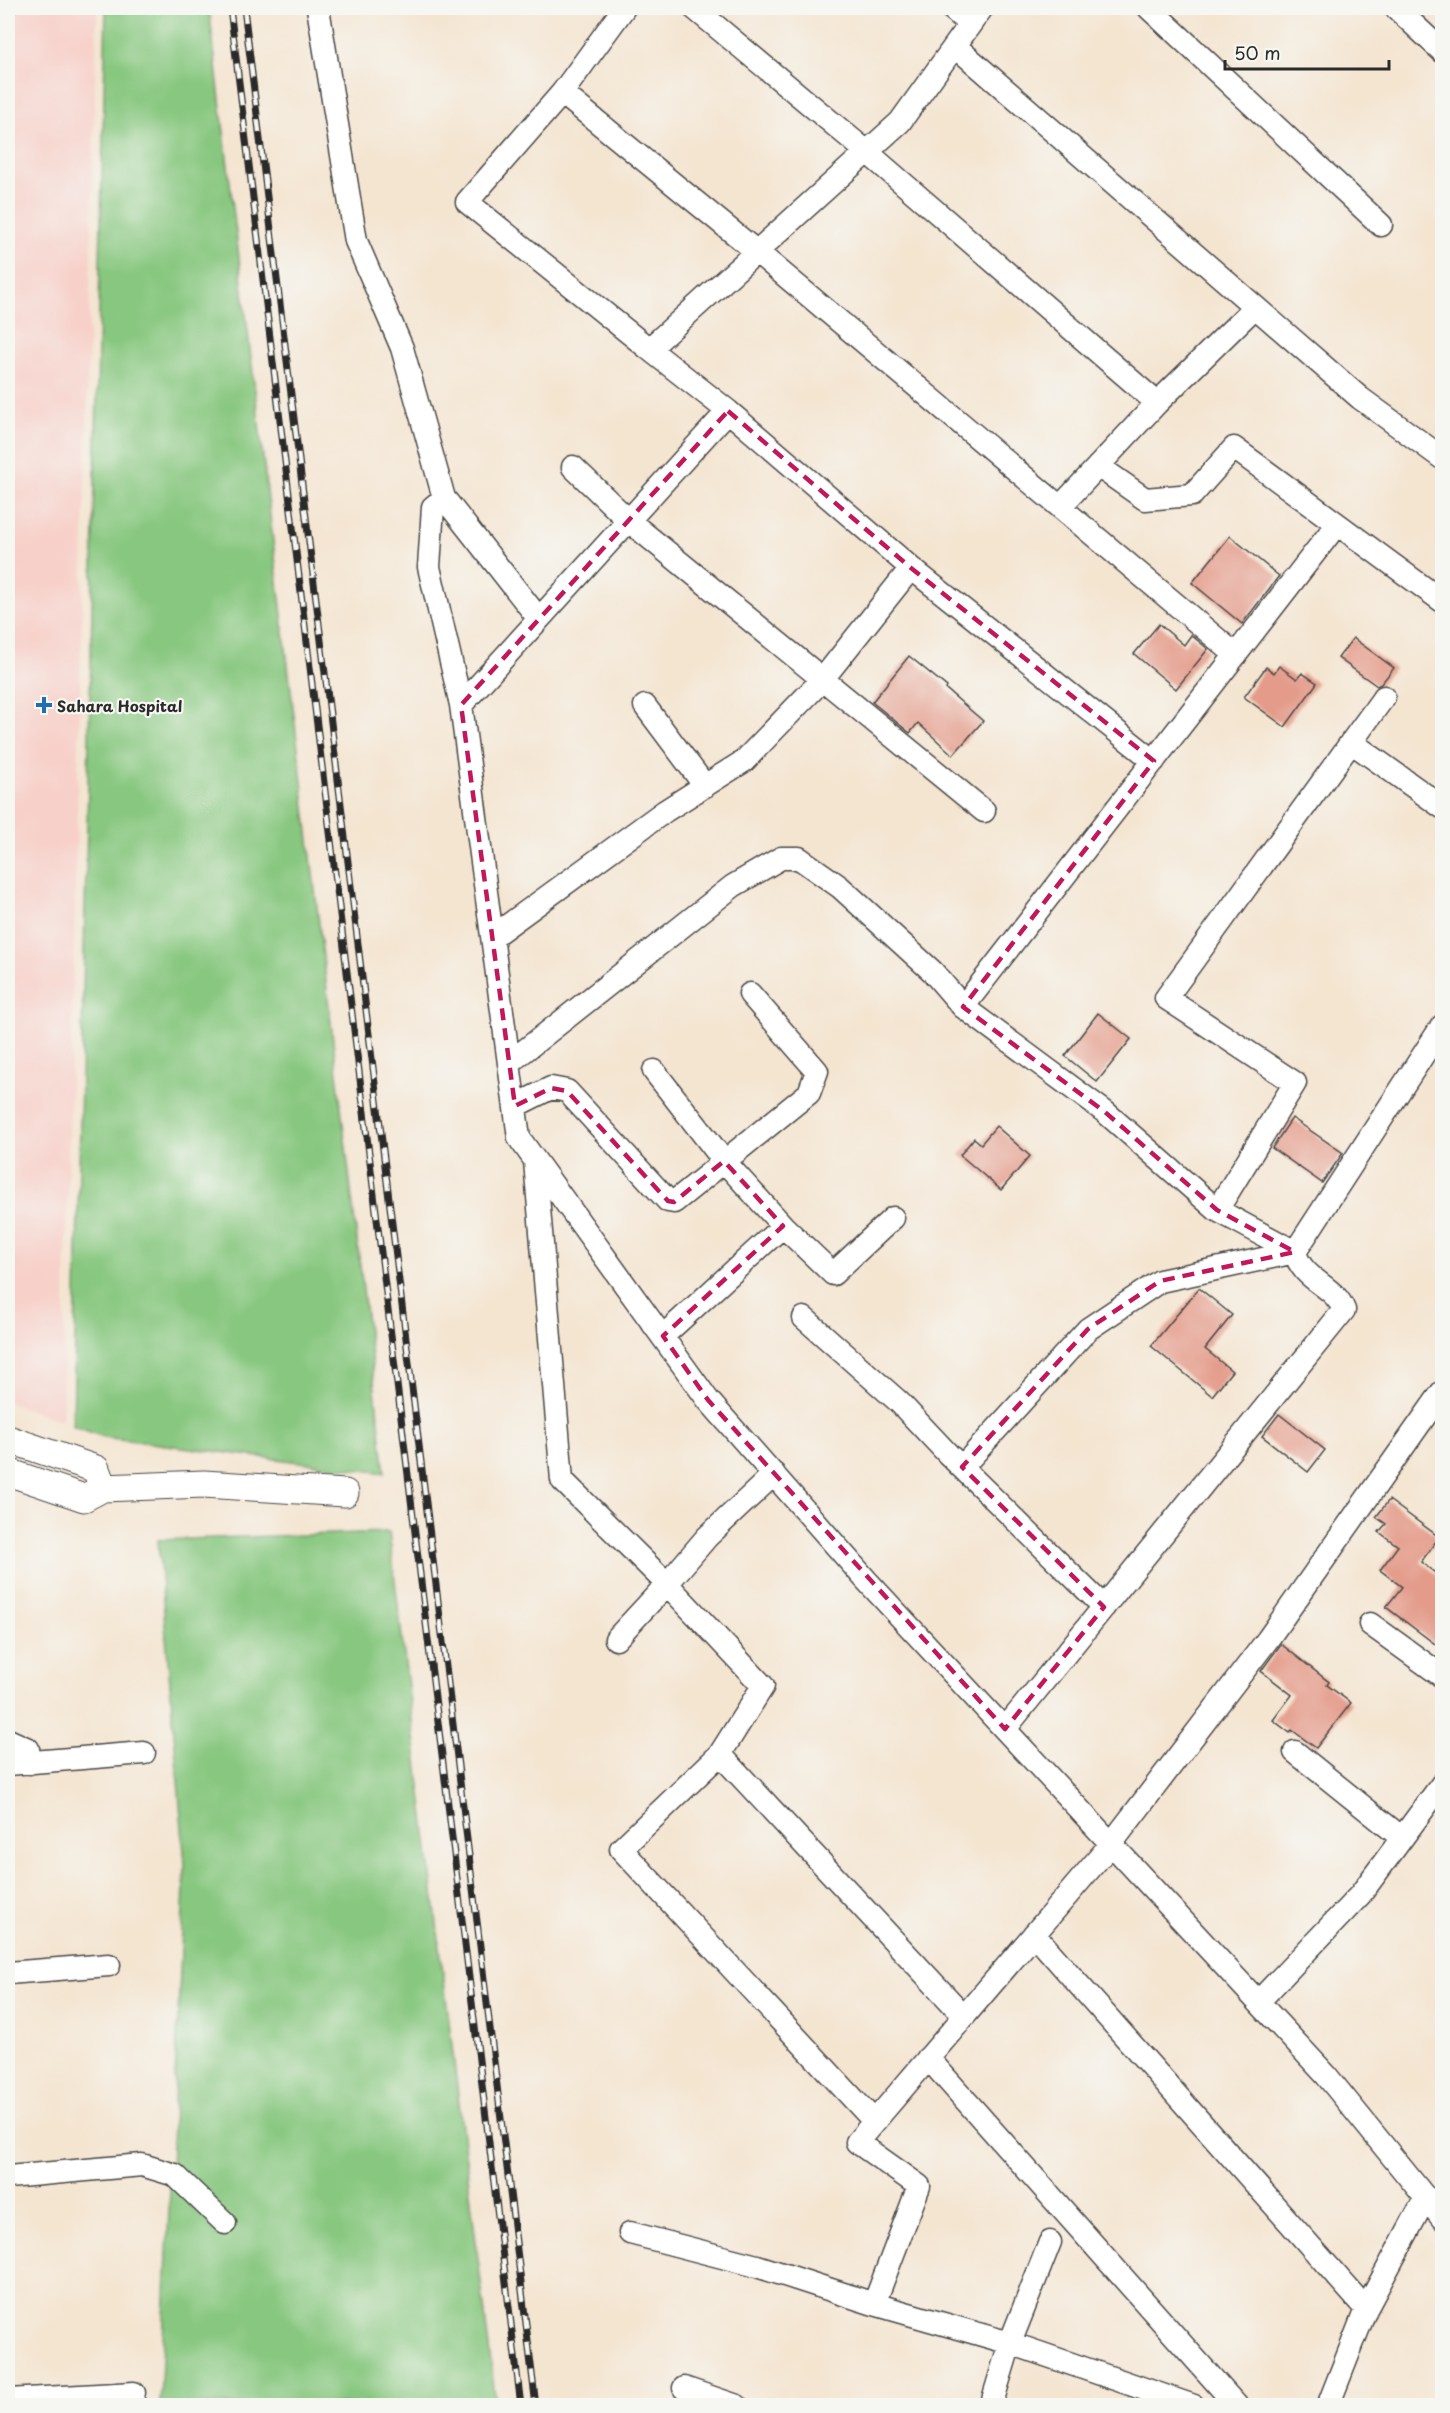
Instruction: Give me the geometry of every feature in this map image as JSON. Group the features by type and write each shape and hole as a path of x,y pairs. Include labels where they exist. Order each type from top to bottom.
{"street":[{"path":"318,8 356,241 402,348 444,498 539,619"},
{"path":"624,8 562,93 467,202 728,411 911,568 1154,760"},
{"path":"694,8 867,152 1157,403"},
{"path":"650,349 900,122 976,16 951,8"},
{"path":"1149,8 1381,225"},
{"path":"1396,8 1443,51"},
{"path":"955,46 1360,398 1443,458"},
{"path":"562,93 757,252 1236,655"},
{"path":"1060,507 1157,403 1255,307"},
{"path":"460,705 728,411"},
{"path":"1098,466 1145,499 1192,495 1234,448 1443,602"},
{"path":"573,467 629,521 984,811"},
{"path":"444,498 433,507 429,567 460,705 519,1138 708,1400 867,1581 1326,2075 1443,2218"},
{"path":"963,1008 1337,524"},
{"path":"492,937 665,812 744,761 822,680 911,568"},
{"path":"1217,1210 1295,1083 1166,998 1384,697"},
{"path":"645,706 705,786"},
{"path":"1351,742 1443,807"},
{"path":"509,1063 733,886 781,858 799,858 840,887 932,971 963,1008 1105,1112 1217,1210 1295,1252 1302,1270 1341,1302 1344,1310 1005,1729"},
{"path":"515,1106 551,1088 567,1091 668,1201 674,1202 809,1093 817,1071 750,994"},
{"path":"962,1467 1088,1329 1160,1281 1295,1252 1443,1026"},
{"path":"654,1071 724,1161 783,1226 833,1274 892,1218"},
{"path":"535,1160 562,1480 667,1584 763,1686 720,1754 621,1849 874,2121"},
{"path":"663,1336 783,1226"},
{"path":"804,1318 899,1402 1104,1607"},
{"path":"874,2304 919,2186 857,2142 1111,1844 1268,1639 1443,1392"},
{"path":"8,1439 96,1469 103,1488"},
{"path":"8,1472 84,1498 103,1488 204,1484 345,1493"},
{"path":"615,1639 707,1537 774,1474"},
{"path":"1370,1624 1443,1676"},
{"path":"8,1740 28,1749 30,1763"},
{"path":"1295,1752 1402,1838"},
{"path":"8,1764 144,1754"},
{"path":"720,1754 964,2016"},
{"path":"1258,2002 1360,1895 1443,1784"},
{"path":"1034,1934 1366,2309"},
{"path":"8,1974 109,1965"},
{"path":"928,2058 1237,2406"},
{"path":"8,2177 141,2164 175,2175 225,2223"},
{"path":"1328,2406 1366,2309 1426,2198"},
{"path":"630,2233 757,2266 874,2304 1010,2343 1194,2406"},
{"path":"991,2406 1010,2343 1050,2242"},
{"path":"684,2388 737,2406"},
{"path":"8,2400 134,2393"}],"highlighted area":[{"path":"728,411 911,568 1154,761 963,1007 1105,1112 1217,1210 1295,1252 1160,1281 1088,1329 962,1467 1104,1607 1005,1729 708,1400 663,1336 783,1226 724,1161 674,1202 668,1201 567,1091 551,1088 515,1106 461,705"}],"shaded area":[{"name":"Sahara Hospital","path":"8,8 97,8 62,1421 8,1402"}],"green space":[{"path":"106,8 209,8 385,1473 104,1437 73,1426"},
{"path":"389,1532 496,2405 160,2405 185,1865 158,1540"}],"building":[{"path":"1230,536 1279,576 1242,624 1192,583"},
{"path":"1159,624 1184,645 1191,635 1208,649 1176,689 1134,654"},
{"path":"1353,638 1394,668 1381,684 1377,686 1338,658"},
{"path":"909,656 983,721 953,755 918,723 910,733 872,702"},
{"path":"1279,666 1297,679 1302,673 1317,683 1285,727 1244,697 1266,667 1274,673"},
{"path":"1098,1013 1131,1039 1097,1082 1065,1056"},
{"path":"1292,1118 1343,1153 1322,1183 1272,1148"},
{"path":"996,1126 1030,1156 1001,1190 960,1155 974,1138 981,1144"},
{"path":"1199,1288 1232,1315 1205,1349 1232,1371 1212,1396 1151,1346"},
{"path":"1279,1414 1325,1450 1308,1472 1262,1436"},
{"path":"1389,1500 1439,1537 1421,1562 1443,1579 1443,1650 1386,1607 1402,1587 1380,1570 1398,1546 1379,1532 1386,1524 1376,1517"},
{"path":"1281,1644 1329,1682 1327,1685 1351,1703 1316,1748 1292,1730 1290,1733 1273,1720 1292,1695 1261,1671"}],"railway":[{"path":"230,8 521,2406"},
{"path":"244,8 536,2406"}],"place":[{"name":"Sahara Hospital","path":"44,705"}]}
